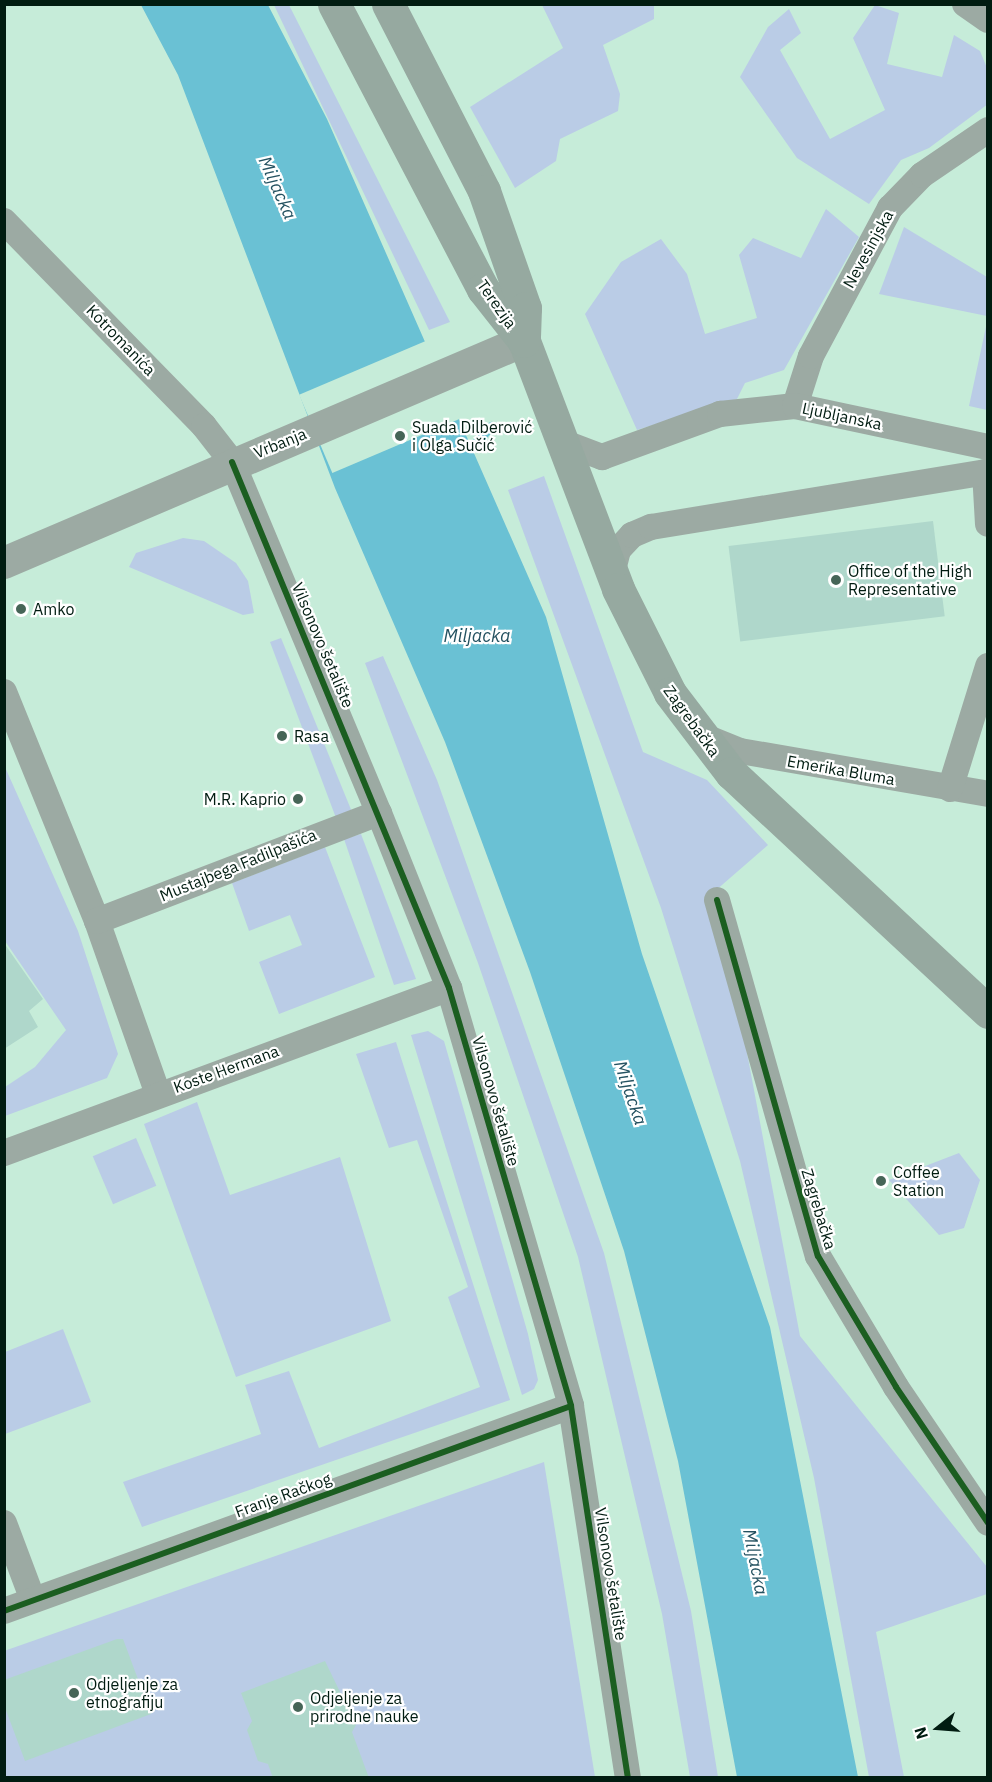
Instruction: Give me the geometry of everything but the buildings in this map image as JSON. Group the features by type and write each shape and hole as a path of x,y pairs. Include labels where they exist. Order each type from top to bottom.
{"main road":[{"name":"Terezija","path":"334,4 483,289 524,341"},
{"name":"Terezija","path":"388,4 484,191 522,296 524,341"},
{"name":"Zagrebačka","path":"524,341 612,574 648,656 698,733 731,773 987,1012"}],"street":[{"path":"965,4 987,20"},
{"name":"Nevesinjska","path":"795,405 811,356 890,208 922,175 987,130"},
{"name":"Kotromanića","path":"4,221 204,426 232,462"},
{"name":"Vrbanja","path":"4,563 232,462 524,341"},
{"name":"Ljubljanska","path":"562,441 602,457 720,414 795,405 987,464"},
{"name":"Vilsonovo šetalište","path":"232,462 379,813 448,988 571,1406 628,1778"},
{"path":"612,574 618,550 632,535 651,527 987,464 987,524"},
{"path":"950,789 987,666"},
{"path":"4,693 98,921 158,1094"},
{"name":"Emerika Bluma","path":"698,733 747,753 987,794"},
{"name":"Mustajbega Fadilpašića","path":"98,921 379,813"},
{"name":"Zagrebačka","path":"717,900 818,1256 896,1387 987,1523"},
{"name":"Koste Hermana","path":"4,1153 448,988"},
{"name":"Franje Račkog","path":"4,1611 571,1406"},
{"path":"4,1523 33,1600"}],"shaded area":[{"path":"274,5 289,5 450,322 429,330"},
{"path":"542,5 654,5 654,19 603,45 620,94 618,111 560,139 556,161 515,188 470,107 563,48"},
{"path":"875,5 899,13 887,64 942,77 954,35 980,51 987,68 988,104 929,148 901,160 869,204 797,158 740,77 768,27 789,9 801,33 780,50 830,139 885,110 853,38"},
{"path":"826,209 859,237 784,370 745,383 737,399 637,430 585,314 621,262 661,239 687,274 705,334 757,318 739,255 753,238 801,258"},
{"path":"904,227 987,277 987,316 879,294"},
{"path":"987,322 988,410 969,406"},
{"path":"544,476 643,752 707,780 768,845 707,898 745,1042 800,1336 987,1567 987,1594 876,1632 904,1777 869,1777 814,1478 740,1161 661,908 508,490"},
{"path":"183,538 204,541 236,563 248,581 254,613 243,615 129,567 136,553"},
{"path":"281,638 352,812 336,818 270,642"},
{"path":"383,656 437,780 604,1253 691,1611 718,1777 690,1777 662,1614 578,1257 478,963 365,663"},
{"path":"5,767 78,931 118,1054 107,1078 5,1116 5,1087 35,1067 66,1030 5,941"},
{"path":"361,834 416,979 394,985 344,839"},
{"path":"325,847 375,977 279,1014 259,962 302,945 290,915 249,931 232,883"},
{"path":"428,1031 444,1041 528,1334 538,1380 534,1389 522,1395 411,1035"},
{"path":"396,1042 510,1400 142,1527 123,1482 261,1434 245,1385 289,1371 319,1448 480,1387 448,1297 468,1287 417,1140 389,1148 356,1054"},
{"path":"197,1102 230,1195 340,1157 391,1321 236,1377 144,1124"},
{"path":"136,1138 156,1186 113,1204 93,1156"},
{"path":"959,1153 980,1180 964,1228 939,1235 889,1180"},
{"path":"63,1329 91,1402 5,1434 5,1352"},
{"path":"544,1462 595,1777 5,1777 4,1651"}],"water":[{"name":"Miljacka","path":"141,5 268,5 327,119 546,617 642,954 770,1327 858,1777 737,1777 678,1461 624,1251 530,972 445,742 335,488 178,75"}],"pier":[{"path":"428,340 461,418 332,473 299,395"}],"waterway":[{"path":"464,455 491,426"}],"cycle path":[{"path":"232,462 449,988 571,1406 628,1778"},
{"path":"717,900 818,1256 896,1387 988,1523"},
{"path":"4,1611 571,1406"}],"place":[{"name":"Suada Dilberović i Olga Sučić","path":"400,436"},
{"name":"Office of the High Representative","path":"836,580"},
{"name":"Amko","path":"21,609"},
{"name":"Rasa","path":"282,736"},
{"name":"M.R. Kaprio","path":"298,799"},
{"name":"Coffee Station","path":"881,1181"},
{"name":"Odjeljenje za etnografiju","path":"74,1693"},
{"name":"Odjeljenje za prirodne nauke","path":"298,1707"}]}
